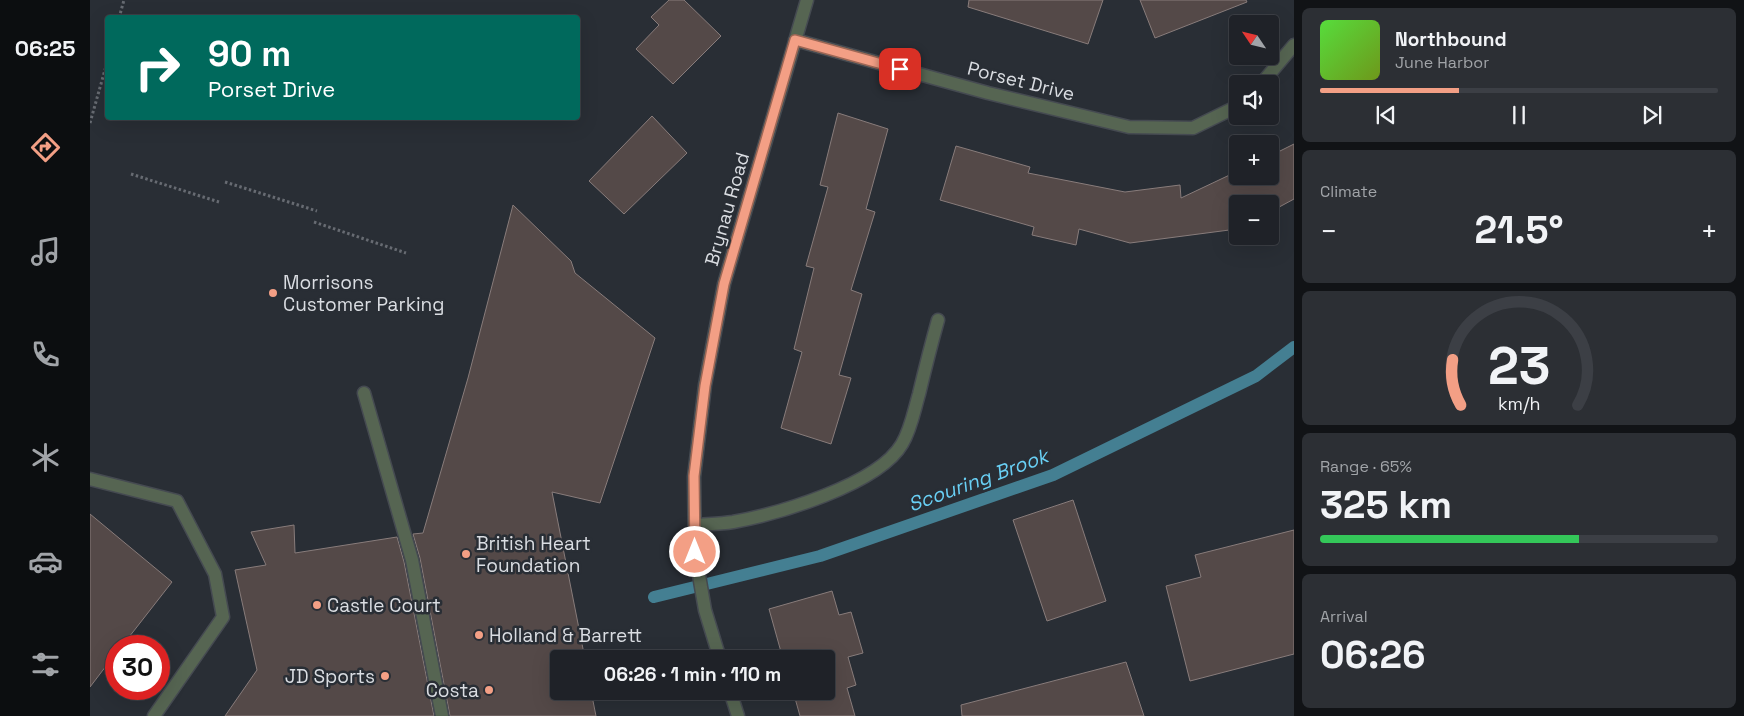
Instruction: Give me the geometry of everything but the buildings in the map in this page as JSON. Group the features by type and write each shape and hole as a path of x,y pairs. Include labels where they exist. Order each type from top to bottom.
{"street":[{"name":"Brynau Road","path":"717,650 705,610 695,552 694,476 704,395 724,284 807,0"},
{"name":"Porset Drive","path":"795,40 988,93 1129,127 1193,128 1229,110"},
{"path":"1269,75 1294,45"},
{"path":"695,525 732,522 762,515 824,495 848,486 867,475 896,453 908,433 938,320"},
{"path":"364,393 412,560 442,716"},
{"path":"90,479 177,501 215,574 223,617 154,716"},
{"path":"733,700 738,716"}],"path":[{"path":"120,15 124,0"},
{"path":"90,123 105,70"},
{"path":"131,174 219,202"},
{"path":"225,182 317,211"},
{"path":"314,222 406,253"}],"waterway":[{"name":"Scouring Brook","path":"654,597 820,556 1053,475 1256,376 1294,347"}],"place":[{"name":"Morrisons Customer Parking","path":"273,293"},
{"name":"British Heart Foundation","path":"466,554"},
{"name":"Castle Court","path":"317,605"},
{"name":"Holland & Barrett","path":"479,635"},
{"name":"JD Sports","path":"385,676"},
{"name":"Costa","path":"489,690"}],"route":[{"path":"695,552 694,476 705,386 724,284 795,40 900,69"}]}
